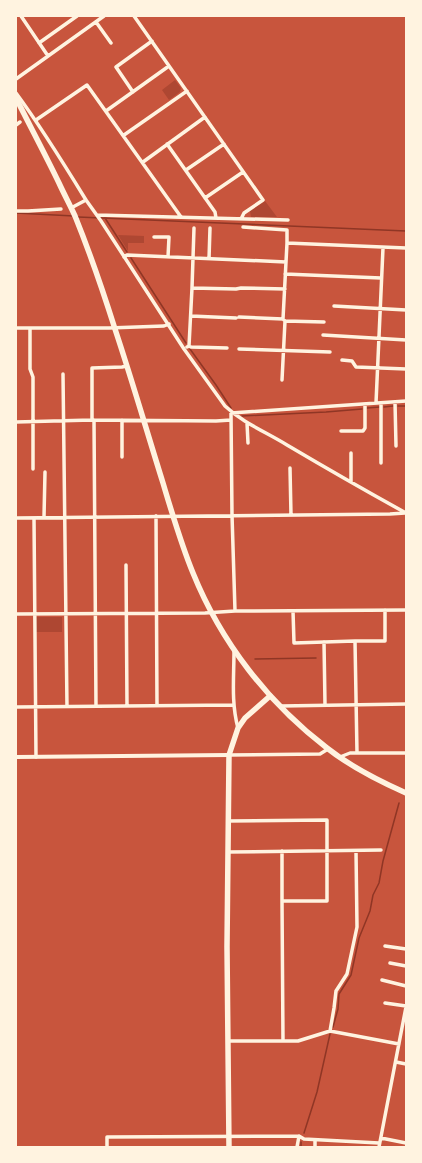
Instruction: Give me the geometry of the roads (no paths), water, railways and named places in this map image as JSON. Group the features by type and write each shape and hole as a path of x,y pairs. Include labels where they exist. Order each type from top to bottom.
{"main road":[{"path":"16,98 74,214 90,253 128,366 173,516 193,574 212,612 234,650 270,696 293,720 340,757 383,782 406,793"},
{"path":"229,1147 227,947 229,756 238,728 246,718 270,696"}],"street":[{"path":"22,16 48,56"},
{"path":"39,43 77,16"},
{"path":"16,79 104,16"},
{"path":"134,16 263,200 244,213 241,219"},
{"path":"96,22 111,43"},
{"path":"133,92 116,67 152,41"},
{"path":"106,111 169,66"},
{"path":"36,120 87,85 181,217"},
{"path":"124,136 187,92"},
{"path":"16,93 36,120 86,200 184,349 231,413 237,418 272,436 406,513"},
{"path":"143,162 205,117"},
{"path":"16,125 20,122"},
{"path":"167,144 215,212 216,218"},
{"path":"186,170 224,144"},
{"path":"205,198 243,172"},
{"path":"74,214 86,200"},
{"path":"16,211 62,209"},
{"path":"97,215 288,220"},
{"path":"243,227 287,230 282,380"},
{"path":"189,346 194,228"},
{"path":"209,259 210,228"},
{"path":"154,237 169,237 168,257"},
{"path":"287,244 406,248"},
{"path":"376,403 383,248"},
{"path":"124,257 127,255 286,262"},
{"path":"285,274 381,278"},
{"path":"192,288 285,289"},
{"path":"334,306 406,310"},
{"path":"190,316 324,322"},
{"path":"16,328 164,326 168,324"},
{"path":"30,328 30,369 33,377 34,469"},
{"path":"323,335 406,340"},
{"path":"184,349 189,346 227,348"},
{"path":"239,349 330,352"},
{"path":"342,360 352,361 356,367 406,369"},
{"path":"96,706 92,368 128,366"},
{"path":"63,374 67,707"},
{"path":"231,413 406,401"},
{"path":"381,463 382,402"},
{"path":"395,402 396,446"},
{"path":"341,431 363,431 365,428 365,404"},
{"path":"231,413 235,611"},
{"path":"16,422 93,420 231,420"},
{"path":"122,420 122,457"},
{"path":"247,423 248,443"},
{"path":"351,482 352,453"},
{"path":"290,468 291,515"},
{"path":"44,517 45,472"},
{"path":"16,518 406,513"},
{"path":"156,516 157,706"},
{"path":"34,518 36,757"},
{"path":"126,565 127,706"},
{"path":"293,611 294,643 385,641 385,610"},
{"path":"16,614 406,610"},
{"path":"355,641 357,753"},
{"path":"324,642 326,705"},
{"path":"234,650 234,704 235,719 238,728"},
{"path":"16,707 234,704"},
{"path":"280,706 406,704"},
{"path":"16,757 320,754 328,749"},
{"path":"340,757 350,753 406,753"},
{"path":"228,821 327,820 327,900 282,901"},
{"path":"228,852 381,850"},
{"path":"282,851 283,1041"},
{"path":"330,1031 336,991 347,974 357,927 356,851"},
{"path":"385,946 406,949"},
{"path":"390,964 406,966"},
{"path":"382,980 406,986"},
{"path":"108,1147 107,1137 229,1136 299,1136 304,1139 379,1145 406,1014 406,1007 385,1003"},
{"path":"228,1041 298,1041 330,1031 399,1044"},
{"path":"396,1062 406,1064"},
{"path":"297,1147 299,1136"},
{"path":"380,1138 406,1143"},
{"path":"315,1140 315,1147"}],"waterway":[{"path":"16,213 74,216"},
{"path":"78,217 406,231"},
{"path":"105,218 127,252"},
{"path":"131,258 186,343"},
{"path":"190,349 231,408"},
{"path":"384,407 393,406"},
{"path":"398,406 406,406"},
{"path":"367,408 380,407"},
{"path":"242,416 362,409"},
{"path":"255,659 316,658"},
{"path":"333,1027 338,1009 339,994 351,975 359,938 370,911 373,895 379,883 383,861 399,803"},
{"path":"304,1133 317,1092 330,1034"},
{"path":"301,1142 301,1147"}]}
